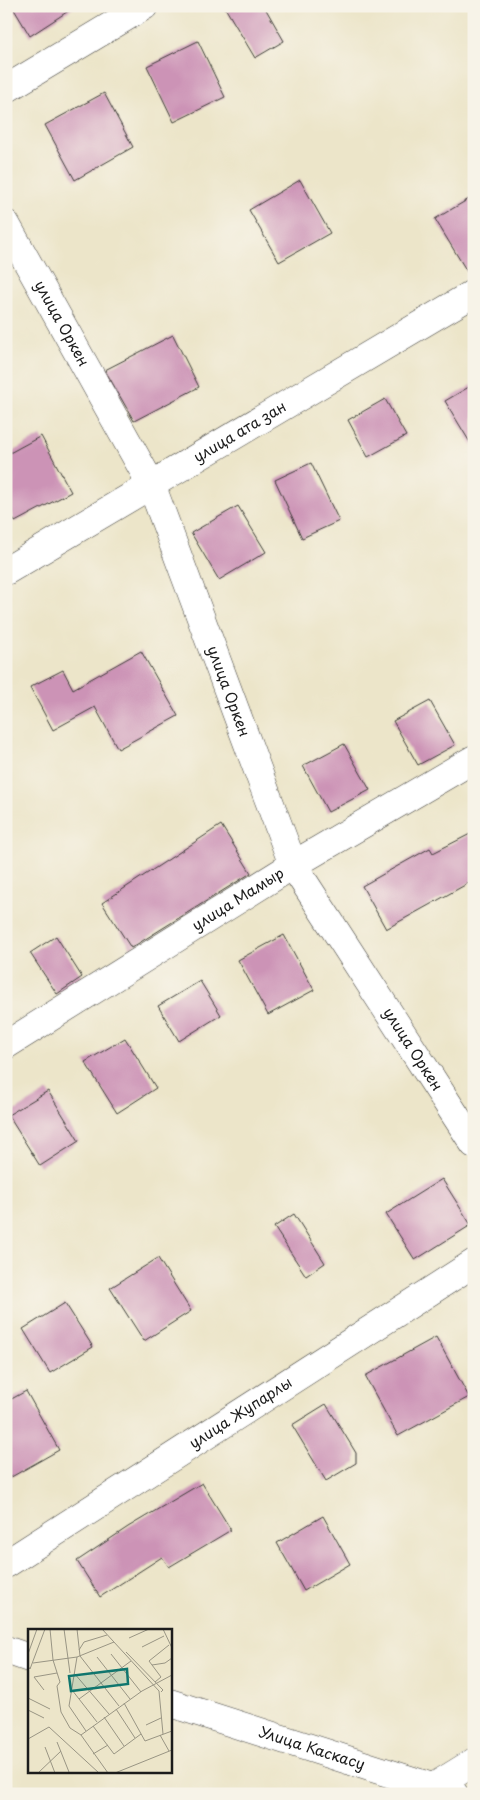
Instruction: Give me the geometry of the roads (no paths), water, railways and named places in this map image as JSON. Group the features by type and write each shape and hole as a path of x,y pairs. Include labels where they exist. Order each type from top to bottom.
{"street":[{"path":"6,89 144,6"},
{"name":"улица Оркен","path":"6,224 151,484 293,865 474,1144"},
{"name":"улица ата зан","path":"6,571 474,293"},
{"name":"улица Мамыр","path":"6,1045 293,865 474,759"},
{"name":"улица Жупарлы","path":"6,1564 474,1263"},
{"path":"6,1650 28,1658"},
{"name":"Улица Каскасу","path":"171,1703 443,1791"},
{"path":"443,1791 474,1762"}]}
